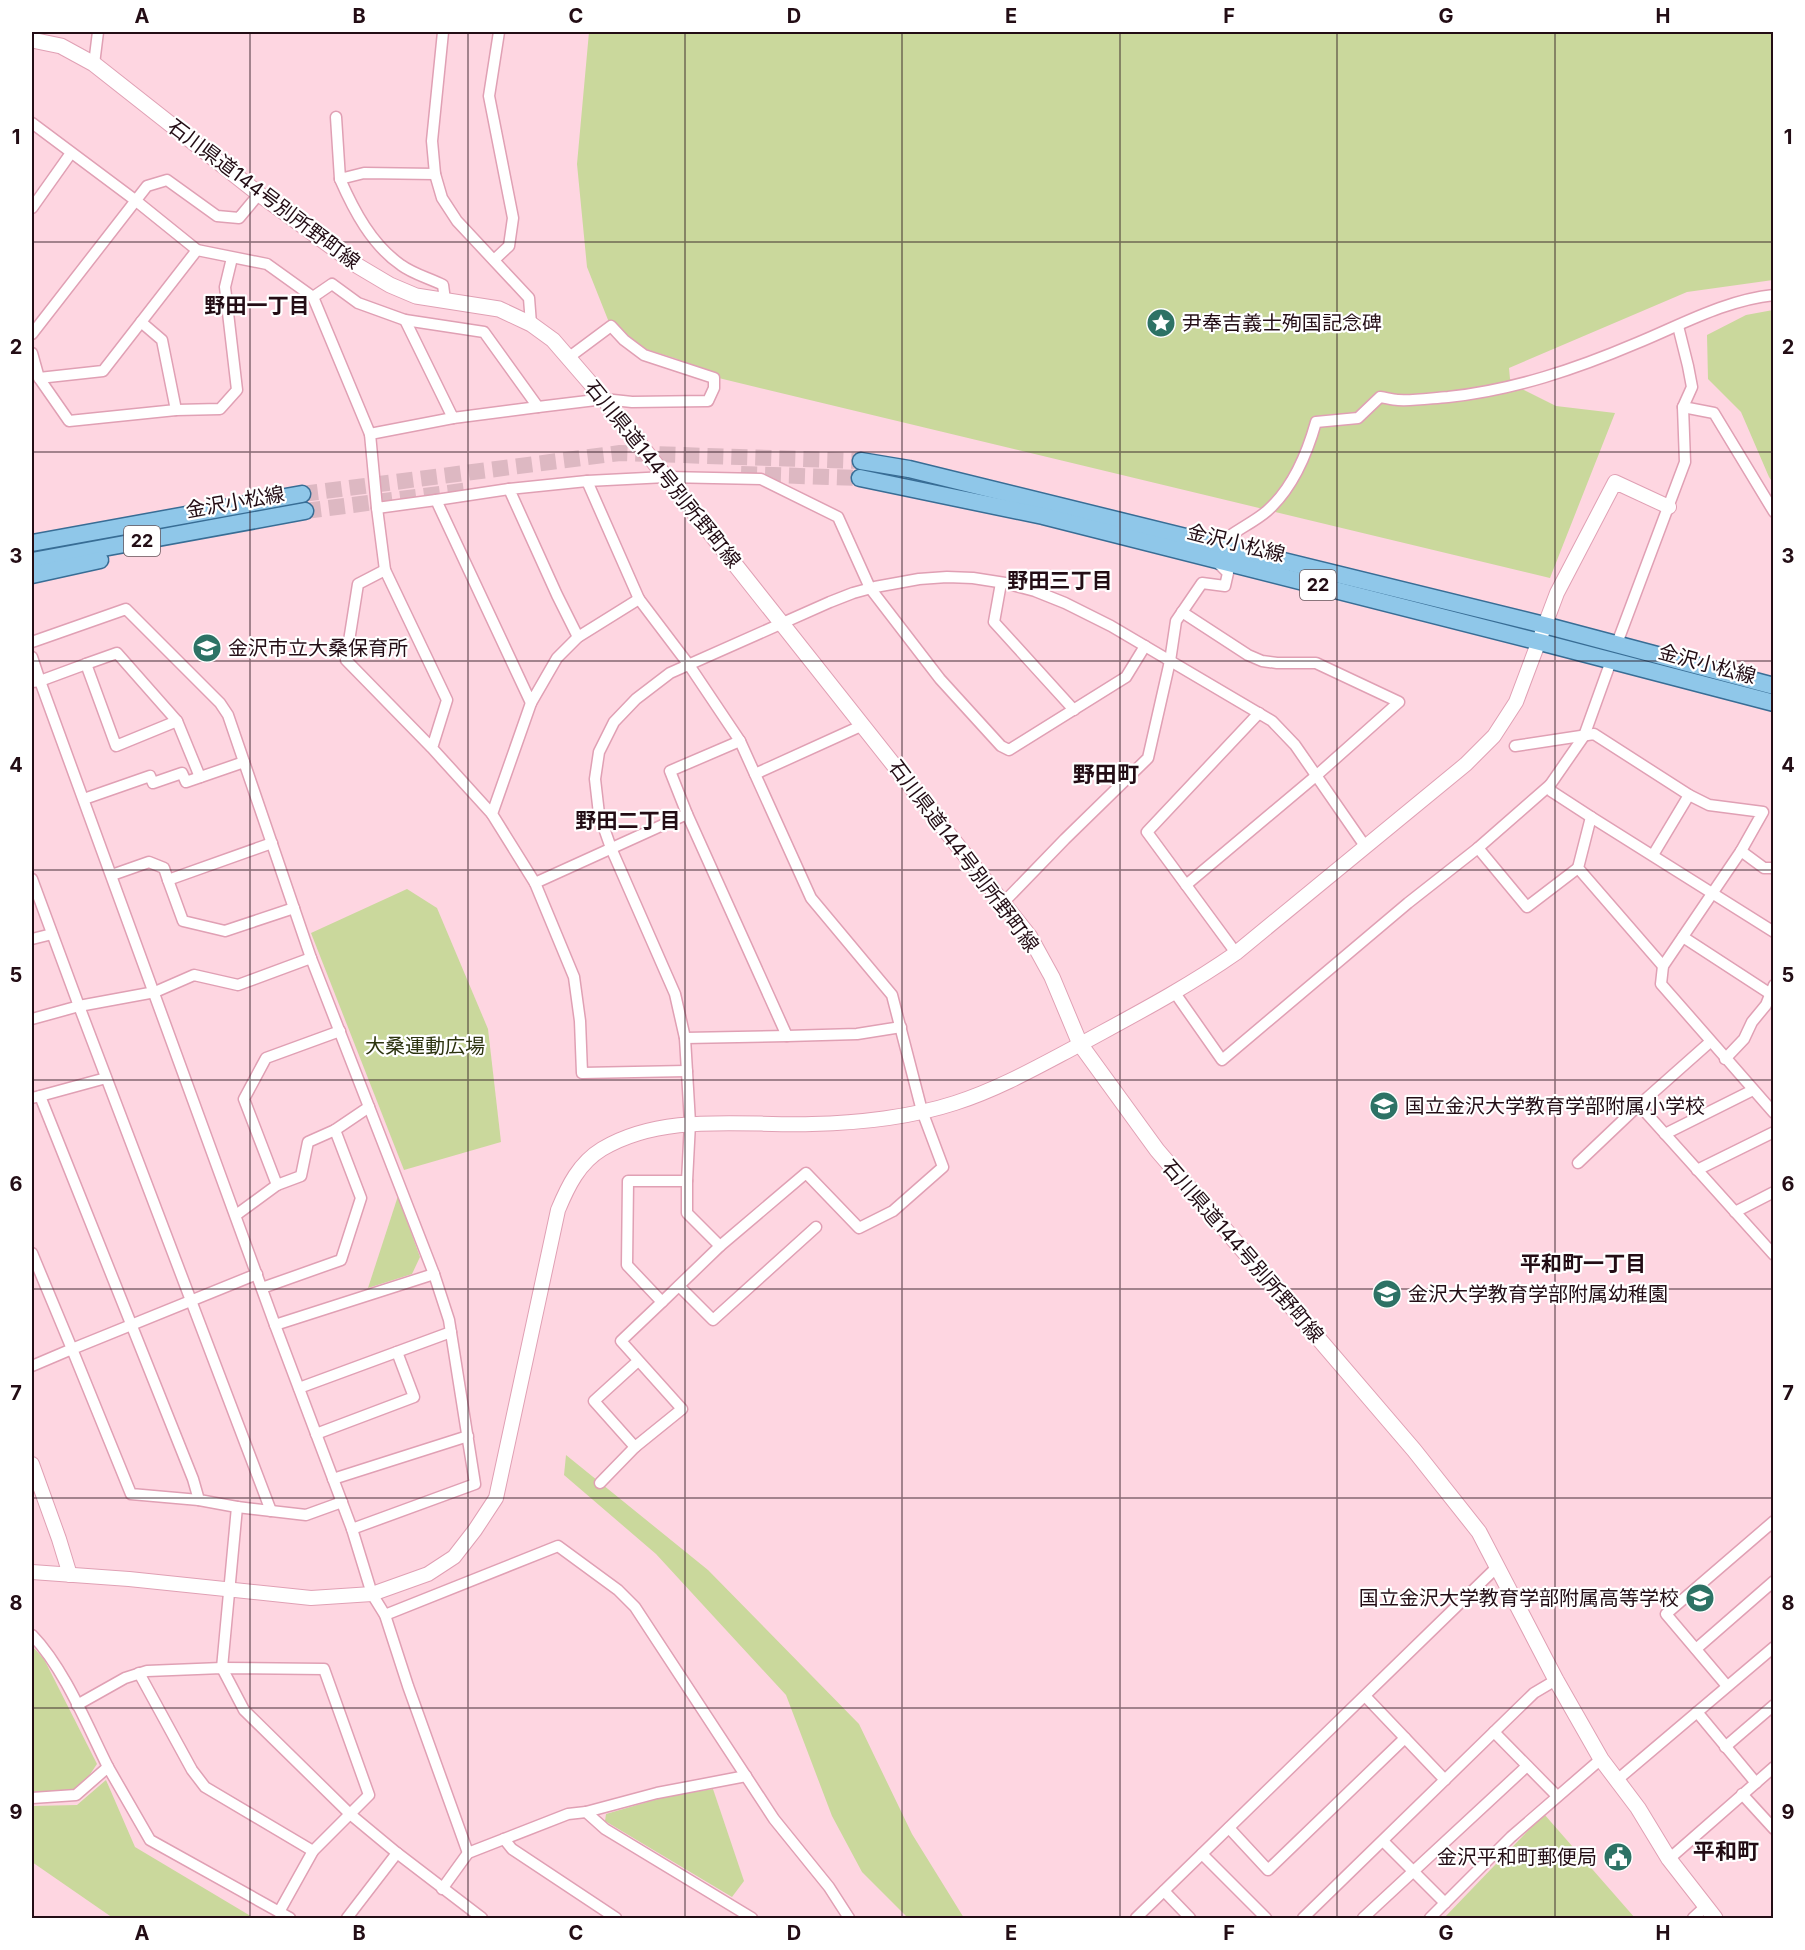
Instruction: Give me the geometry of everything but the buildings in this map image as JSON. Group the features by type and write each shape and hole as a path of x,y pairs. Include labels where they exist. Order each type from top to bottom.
{"main road":[{"name":"石川県道144号別所野町線","path":"32,40 61,46 94,64 259,194 358,266 390,285 416,296 499,309 531,324 553,340 604,399 1030,937 1052,977 1080,1044 1157,1150 1421,1458 1479,1532 1556,1680 1601,1759 1638,1808 1669,1859 1710,1913"},
{"name":"金沢小松線","path":"861,469 909,469 1540,642 1613,653 1773,686"},
{"name":"金沢小松線","path":"32,543 249,503 304,503 234,524 32,561"},
{"name":"22","path":"32,531 159,512 249,503"},
{"name":"22","path":"32,575 149,549 234,524"},
{"name":"金沢小松線","path":"1216,552 1544,625 1613,653 1773,703"}],"street":[{"path":"94,64 98,32"},
{"path":"443,32 432,141 435,174 442,198 457,220 529,298 531,324"},
{"path":"494,260 509,246 513,218 489,96 499,32"},
{"path":"336,117 340,179 352,207 380,248 402,266 443,285 445,300"},
{"path":"32,123 135,200 197,250 267,264 313,297 370,434 385,570 447,700 432,748"},
{"path":"32,208 71,153"},
{"path":"340,179 364,173 435,174"},
{"path":"32,334 147,186 166,180 217,216 239,218 259,194"},
{"path":"39,378 103,371 197,250"},
{"path":"32,353 39,378 69,421 176,410 220,409 237,390 225,287 232,258"},
{"path":"313,297 332,284 358,303 405,320 484,332 538,407"},
{"path":"1003,903 1148,758 1170,661 1176,621 1202,583 1224,586 1228,573 1216,552 1266,512 1287,490 1312,436 1316,422 1358,418 1380,398 1423,399 1484,393 1540,380 1635,344 1724,306 1756,296 1773,294"},
{"path":"405,320 453,418"},
{"path":"141,322 162,340 176,410"},
{"path":"370,434 453,418 604,399 632,402 708,401 714,388 714,378 644,355 624,340 612,326 568,358"},
{"path":"1175,993 1222,1060 1408,903 1478,848 1550,785 1584,736 1685,462 1683,407 1692,387 1678,326"},
{"path":"1683,407 1714,413 1773,512"},
{"path":"377,508 509,489 587,481 666,477 761,479 838,517 870,588 940,679 1001,746 1009,750 1126,677 1145,645"},
{"path":"587,481 639,599 689,665 740,741 811,898 892,995 922,1111 943,1167 893,1211 859,1228 806,1173 720,1246 621,1341 682,1409 635,1447 600,1483"},
{"path":"32,1572 311,1598 372,1594 428,1574 454,1557 496,1498 558,1210 575,1174 587,1161 602,1149 640,1132 690,1123 846,1122 955,1104 1008,1083 1175,993 1236,953 1466,764 1494,736 1516,702 1557,593 1615,482 1669,507"},
{"path":"509,489 578,637"},
{"path":"436,500 531,703"},
{"path":"385,570 358,584 346,660 432,748 492,814 535,884 573,977 580,1021 582,1073 687,1071"},
{"path":"720,1246 687,1213 690,1123 685,1038 675,994 611,848 599,814 595,779 599,752 614,722 636,699 670,673 782,623 870,588 919,579 947,577 973,578 1035,591 1111,626 1272,721 1295,745 1365,846"},
{"path":"1001,583 994,622 1074,710"},
{"path":"492,814 531,703 557,658 578,637 639,599"},
{"path":"32,642 126,609 220,703 228,715 311,958 434,1274 449,1320 475,1484 352,1529"},
{"path":"1182,612 1248,655 1262,661 1316,663 1399,702 1317,776 1186,885"},
{"path":"36,681 117,653 177,721 200,777"},
{"path":"32,657 36,681 112,875 275,1325 352,1529 372,1594 386,1615 408,1686 468,1853"},
{"path":"86,664 116,746 177,721"},
{"path":"1236,953 1147,832 1258,713"},
{"path":"755,774 863,725"},
{"path":"1515,746 1594,734 1689,795 1710,805 1768,813 1663,966 1661,984 1773,1113"},
{"path":"740,741 670,771 687,814 787,1036"},
{"path":"84,799 150,776 153,783 182,773 186,782 244,762"},
{"path":"1550,785 1551,791 1773,932"},
{"path":"1653,855 1689,795"},
{"path":"535,884 687,814"},
{"path":"1478,848 1527,907 1578,868 1591,817"},
{"path":"168,880 272,843"},
{"path":"1741,851 1764,868 1773,868"},
{"path":"112,875 149,862 164,868 183,921 225,932 294,908"},
{"path":"1578,868 1663,966"},
{"path":"32,879 271,1511"},
{"path":"32,939 52,934"},
{"path":"1683,937 1771,989 1766,1005 1752,1022 1744,1039 1725,1059"},
{"path":"32,1018 79,1006 155,992 194,975 238,985 311,958"},
{"path":"685,1038 857,1034 901,1027"},
{"path":"277,1185 244,1099 266,1058 340,1031"},
{"path":"1578,1163 1710,1042"},
{"path":"106,1078 36,1097 193,1479 199,1500"},
{"path":"1665,1134 1753,1090"},
{"path":"1639,1105 1773,1255"},
{"path":"236,1215 277,1185 301,1176 308,1142 335,1130 369,1107"},
{"path":"262,1288 341,1260 361,1198 335,1130"},
{"path":"1696,1170 1773,1132"},
{"path":"662,1302 627,1265 628,1181 687,1180"},
{"path":"1734,1212 1773,1192"},
{"path":"679,1286 713,1320 816,1227"},
{"path":"32,1253 131,1494 199,1500 306,1515 342,1502"},
{"path":"32,1366 257,1274"},
{"path":"275,1325 434,1274"},
{"path":"299,1388 451,1332"},
{"path":"316,1434 414,1397 397,1352"},
{"path":"635,1447 594,1401 638,1361"},
{"path":"333,1479 468,1436"},
{"path":"32,1468 70,1575"},
{"path":"237,1507 222,1668 244,1710 350,1814 482,1918"},
{"path":"1727,1686 1666,1614 1773,1521"},
{"path":"386,1615 558,1546 618,1590 635,1607 774,1819 829,1887 849,1918"},
{"path":"1136,1918 1497,1568"},
{"path":"1696,1649 1773,1581"},
{"path":"32,1635 51,1659 108,1767 150,1840 290,1918"},
{"path":"1617,1780 1773,1647"},
{"path":"77,1705 125,1678 147,1671 222,1668 324,1669 369,1796 313,1851 279,1912"},
{"path":"139,1673 192,1770 205,1787 313,1851"},
{"path":"1303,1918 1533,1693 1556,1680"},
{"path":"1365,1696 1445,1780"},
{"path":"1725,1747 1773,1705"},
{"path":"1696,1712 1755,1783"},
{"path":"1494,1732 1557,1796"},
{"path":"1229,1828 1268,1870 1405,1738"},
{"path":"1430,1918 1511,1837 1601,1759"},
{"path":"1363,1918 1527,1766"},
{"path":"32,1798 76,1795 108,1767"},
{"path":"1669,1859 1773,1767"},
{"path":"442,1888 468,1853 568,1814 586,1812 657,1793 746,1776"},
{"path":"1742,1794 1773,1829"},
{"path":"586,1812 605,1829 752,1918"},
{"path":"504,1839 512,1850 616,1918"},
{"path":"1383,1841 1445,1903"},
{"path":"347,1918 397,1853"},
{"path":"1202,1854 1266,1918"},
{"path":"1164,1892 1190,1918"},
{"path":"1693,1918 1710,1913"}],"green space":[{"path":"589,32 1773,32 1773,280 1687,292 1509,368 1510,379 1524,390 1556,406 1615,413 1550,578 698,373 677,359 616,340 587,267 577,164"},
{"path":"1774,310 1773,483 1741,412 1708,379 1707,335 1746,315"},
{"name":"大桑運動広場","path":"407,889 437,908 488,1029 501,1142 404,1170 311,933"},
{"path":"398,1196 420,1257 412,1274 368,1288"},
{"path":"566,1455 708,1570 859,1724 912,1834 964,1918 908,1918 862,1872 832,1816 786,1695 656,1554 564,1475"},
{"path":"32,1646 44,1659 97,1764 76,1795 32,1798"},
{"path":"106,1780 135,1847 254,1918 113,1918 32,1862 32,1806 77,1805"},
{"path":"713,1789 744,1881 732,1897 605,1821 606,1814 668,1796"},
{"path":"1544,1814 1635,1918 1444,1918"}],"tunnel":[{"path":"302,494 620,453 861,461"},
{"path":"741,474 860,478"},
{"path":"305,511 470,490"}],"place":[{"name":"尹奉吉義士殉国記念碑","path":"1161,323"},
{"name":"金沢市立大桑保育所","path":"207,648"},
{"name":"国立金沢大学教育学部附属小学校","path":"1384,1106"},
{"name":"金沢大学教育学部附属幼稚園","path":"1387,1294"},
{"name":"国立金沢大学教育学部附属高等学校","path":"1700,1598"},
{"name":"金沢平和町郵便局","path":"1618,1857"}],"district":[{"name":"野田一丁目","path":"257,306"},
{"name":"野田三丁目","path":"1060,581"},
{"name":"野田町","path":"1106,774"},
{"name":"野田二丁目","path":"628,821"},
{"name":"平和町一丁目","path":"1583,1264"},
{"name":"平和町","path":"1726,1851"}]}
